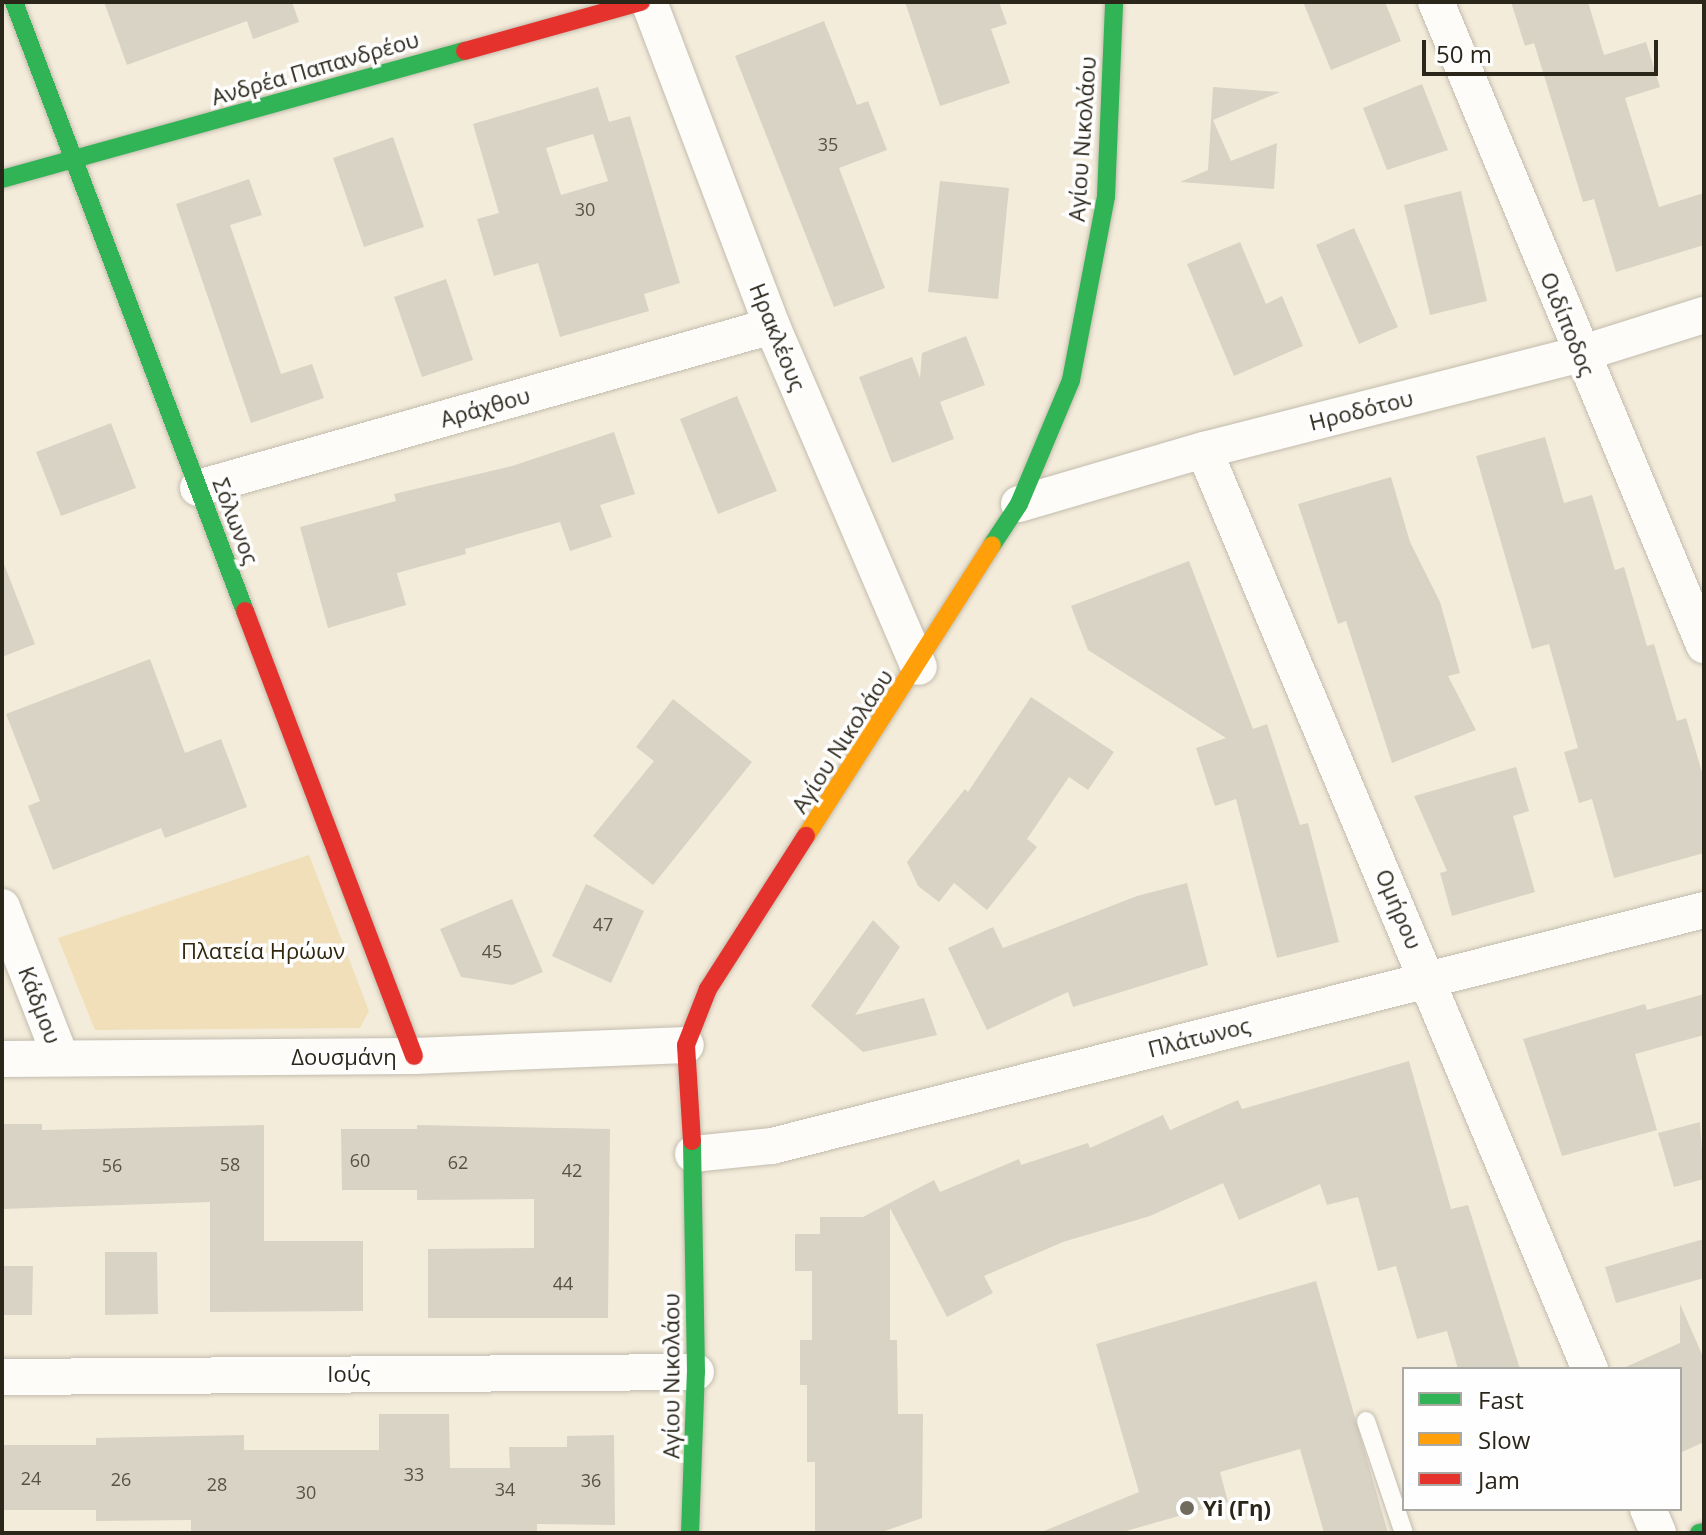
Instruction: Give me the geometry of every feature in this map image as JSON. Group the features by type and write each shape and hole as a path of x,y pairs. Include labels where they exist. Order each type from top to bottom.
{"street":[{"name":"Σόλωνος","path":"14,2 414,1056"},
{"name":"Ανδρέα Παπανδρέου","path":"2,179 641,2"},
{"name":"Ηρακλέους","path":"649,2 772,326 919,667"},
{"name":"Αγίου Νικολάου","path":"703,1533 692,1524 696,1372 693,1154 686,1045 708,989 919,667 1019,504 1071,380 1106,196 1114,2"},
{"name":"Οιδίποδος","path":"1436,2 1580,354 1704,645"},
{"name":"Ηροδότου","path":"1019,504 1204,450 1580,354 1704,315"},
{"name":"Αράχθου","path":"198,488 772,326"},
{"name":"Ομήρου","path":"1204,450 1429,978 1589,1367"},
{"name":"Κάδμου","path":"2,907 61,1058"},
{"name":"Πλάτωνος","path":"693,1154 772,1146 1704,910"},
{"name":"Δουσμάνη","path":"2,1059 414,1056 686,1045"},
{"name":"Ιούς","path":"2,1377 696,1372"},
{"path":"1649,1511 1658,1533"}],"lane":[{"path":"1366,1421 1404,1533"}],"green space":[{"name":"Πλατεία Ηρώων","path":"309,855 369,1011 360,1028 95,1030 58,938"}],"building":[{"path":"104,2 292,2 299,22 253,39 247,21 127,65"},
{"path":"905,2 999,2 1007,24 991,29 1010,83 940,106"},
{"path":"1303,2 1385,2 1401,41 1331,70"},
{"path":"1511,2 1588,2 1604,55 1646,42 1660,87 1625,98 1659,207 1704,193 1704,245 1616,272 1594,199 1583,202 1534,43 1525,46"},
{"path":"824,21 857,105 868,101 887,150 839,168 885,288 834,307 735,56"},
{"path":"1422,84 1448,150 1387,170 1363,108"},
{"path":"598,87 609,122 630,116 680,283 644,294 649,311 560,337 538,263 494,276 477,219 499,213 473,124","holes":["593,134 608,181 561,195 546,148"]},
{"path":"1213,87 1280,92 1213,120 1231,161 1277,143 1274,189 1180,182 1208,170"},
{"path":"393,137 424,227 364,247 333,158"},
{"path":"249,179 262,215 230,225 281,374 312,364 324,398 251,423 176,204"},
{"path":"940,181 1009,188 998,299 928,292"},
{"path":"1461,191 1487,301 1430,315 1404,205"},
{"path":"1354,228 1398,327 1359,344 1316,245"},
{"path":"1240,242 1266,304 1282,296 1303,346 1234,376 1187,264"},
{"path":"446,279 473,360 422,377 394,297"},
{"path":"966,336 985,385 940,402 954,439 892,463 859,377 912,357 920,378 922,353"},
{"path":"737,396 777,491 718,514 680,419"},
{"path":"111,423 136,488 61,516 36,452"},
{"path":"614,432 635,494 600,505 612,537 570,551 560,522 465,549 466,554 397,573 406,605 328,628 300,527 396,501 394,494 512,466"},
{"path":"1545,437 1564,503 1592,495 1615,570 1624,567 1647,646 1654,644 1677,721 1686,718 1704,779 1704,853 1614,878 1592,799 1579,803 1564,752 1578,748 1549,644 1532,649 1476,456"},
{"path":"1391,477 1410,542 1440,602 1460,673 1448,676 1476,730 1392,763 1346,621 1338,624 1298,504"},
{"path":"1189,561 1253,729 1267,724 1300,825 1308,823 1339,942 1277,958 1236,799 1215,806 1196,748 1226,738 1088,650 1071,606"},
{"path":"2,565 35,644 2,657"},
{"path":"150,659 185,753 221,739 247,807 165,838 161,828 53,870 28,806 40,801 6,714"},
{"path":"1031,697 1114,752 1088,790 1069,777 1027,839 1037,847 987,910 954,883 939,902 918,886 907,862 965,789 968,792"},
{"path":"673,699 752,762 653,885 593,836 654,761 636,747"},
{"path":"1516,767 1529,811 1513,816 1535,892 1452,916 1440,873 1447,871 1414,796"},
{"path":"1187,883 1208,965 1073,1007 1068,992 987,1030 948,948 993,927 1003,948 1137,896"},
{"path":"586,884 644,911 611,983 552,956"},
{"path":"512,899 543,972 512,985 461,977 440,929"},
{"path":"873,920 900,947 855,1015 924,998 937,1035 863,1052 811,1006"},
{"path":"1704,994 1704,1035 1635,1054 1657,1130 1562,1156 1523,1039 1645,1004 1647,1010"},
{"path":"1409,1061 1451,1209 1468,1205 1519,1367 1457,1367 1447,1331 1417,1339 1396,1266 1378,1271 1358,1197 1327,1205 1320,1184 1239,1220 1223,1183 1150,1216 1063,1242 984,1276 993,1293 947,1317 890,1208 890,1340 897,1340 898,1414 923,1414 922,1518 879,1533 815,1533 815,1462 807,1462 807,1385 800,1385 800,1340 812,1340 812,1271 795,1271 795,1234 820,1234 820,1217 863,1217 934,1180 940,1192 1019,1159 1021,1165 1088,1143 1090,1148 1163,1115 1170,1130 1238,1100 1242,1109"},
{"path":"1700,1122 1704,1179 1674,1187 1658,1133"},
{"path":"2,1124 42,1124 42,1130 264,1125 264,1241 363,1241 363,1311 210,1312 210,1202 2,1209"},
{"path":"417,1125 610,1129 608,1318 428,1318 428,1249 534,1248 534,1199 417,1200 417,1190 342,1190 341,1129 417,1129"},
{"path":"1704,1239 1704,1278 1616,1303 1605,1267"},
{"path":"105,1252 157,1252 158,1314 105,1315"},
{"path":"2,1266 33,1266 32,1315 2,1315"},
{"path":"1316,1281 1388,1533 1324,1533 1300,1449 1220,1472 1228,1502 1119,1533 1039,1533 1139,1492 1096,1344"},
{"path":"1680,1304 1704,1359 1704,1442 1682,1452 1682,1367 1626,1367 1680,1343"},
{"path":"379,1414 449,1414 450,1468 510,1468 509,1447 567,1447 567,1436 614,1435 615,1525 537,1524 537,1533 191,1533 191,1520 96,1521 96,1510 2,1510 2,1445 96,1445 96,1438 244,1435 244,1450 379,1450"}],"traffic: fast":[{"path":"14,2 245,611"},
{"path":"992,545 1019,504 1071,380 1106,196 1114,2"},
{"path":"2,179 465,51"},
{"path":"690,1533 696,1372 692,1141"},
{"path":"1699,1533 1704,1532"}],"traffic: slow":[{"path":"806,836 992,545"}],"traffic: jam":[{"path":"465,51 641,2"},
{"path":"245,611 414,1056"},
{"path":"692,1141 686,1045 708,989 806,836"}],"place":[{"name":"Yi (Γη)","path":"1187,1508"}]}
